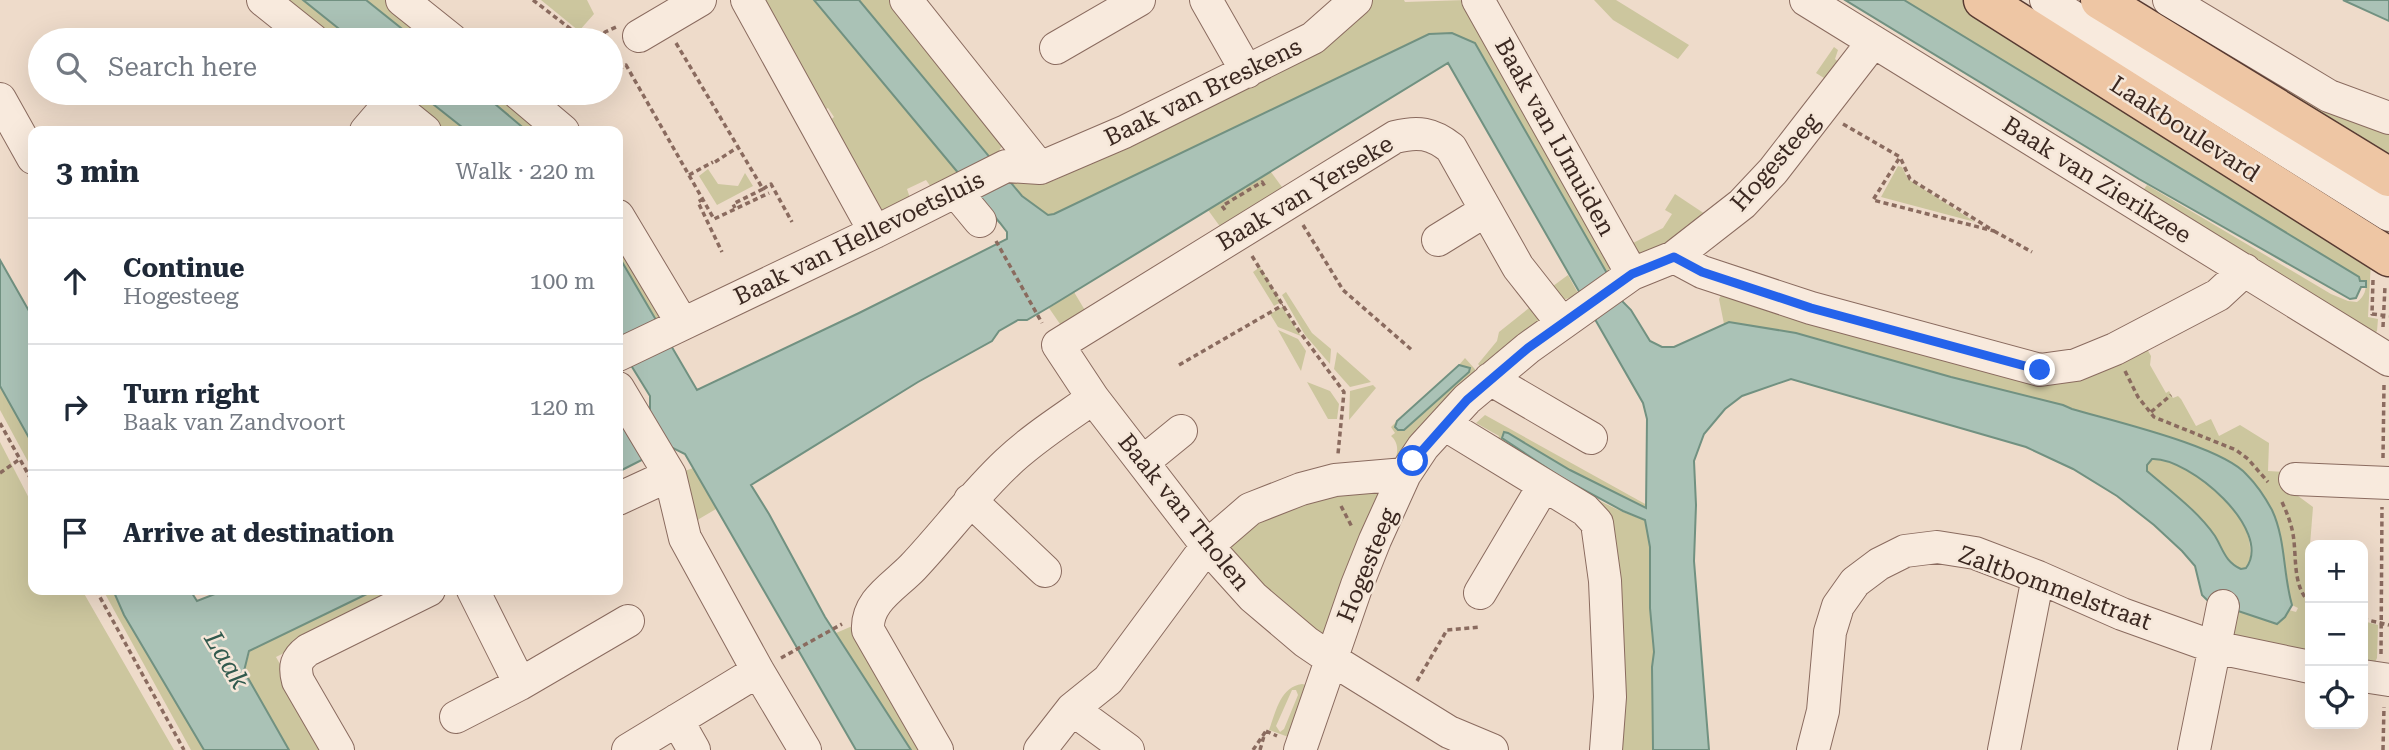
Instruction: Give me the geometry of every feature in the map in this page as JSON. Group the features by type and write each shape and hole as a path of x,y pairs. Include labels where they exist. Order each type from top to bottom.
{"main road":[{"name":"Laakboulevard","path":"1983,0 2387,267"},
{"name":"Laakboulevard","path":"2100,0 2376,169"}],"street":[{"path":"263,0 298,28"},
{"path":"402,0 437,28"},
{"path":"654,34 700,0"},
{"path":"747,0 875,232"},
{"path":"906,0 1040,168"},
{"path":"1056,48 1139,0"},
{"path":"1206,0 1247,72"},
{"name":"Baak van Breskens","path":"1040,168 1124,132 1312,38 1356,0"},
{"name":"Baak van IJmuiden","path":"1478,0 1623,280"},
{"name":"Baak van Zierikzee","path":"1806,0 2245,270 2382,363"},
{"name":"Laakboulevard","path":"2046,0 2389,215"},
{"path":"2169,0 2329,96 2387,118"},
{"name":"Hogesteeg","path":"1300,750 1375,540 1405,474 1423,447 1490,379 1573,315 1623,280 1674,257 1723,220 1758,188 1873,42"},
{"path":"0,99 28,149"},
{"path":"369,126 380,105"},
{"path":"393,105 419,126"},
{"path":"532,105 557,126"},
{"name":"Baak van Yerseke","path":"1049,333 1239,234 1395,137 1424,133 1438,138 1451,148 1518,267 1573,315"},
{"name":"Laakboulevard","path":"2269,140 2376,169"},
{"name":"Baak van Hellevoetsluis","path":"624,352 1006,166 1040,168"},
{"path":"956,192 988,230"},
{"path":"1438,240 1485,211"},
{"path":"623,227 670,329"},
{"path":"1674,257 1702,272 1811,308 2040,370 2076,365 2115,349 2218,295 2245,270"},
{"name":"Baak van Tholen","path":"1049,333 1093,398 1207,546 1253,597 1306,642 1331,659 1449,732 1492,750"},
{"path":"1490,379 1591,438"},
{"path":"623,397 663,464 685,538 805,750"},
{"path":"937,750 868,630 867,618 872,607 912,568 970,499 1009,461 1093,398"},
{"path":"1444,424 1585,510 1597,523 1605,581 1610,697 1606,750"},
{"path":"1143,462 1181,431"},
{"path":"623,495 663,464"},
{"path":"1040,750 1072,709 1108,680 1207,546 1251,509 1301,489 1335,481 1405,474"},
{"path":"2281,487 2386,482"},
{"path":"1480,593 1544,485"},
{"path":"970,499 1045,571"},
{"name":"Zaltbommelstraat","path":"1813,750 1823,711 1830,632 1838,606 1855,582 1879,564 1905,551 1937,547 1975,553 2122,614 2214,647 2305,666"},
{"path":"2004,750 2038,577"},
{"path":"338,750 298,681 295,668 299,657 419,595"},
{"path":"476,595 520,684"},
{"path":"2194,750 2223,606"},
{"path":"456,718 628,621"},
{"path":"628,750 758,671"},
{"path":"1072,709 1128,750"},
{"path":"677,720 695,750"}],"path":[{"path":"533,0 569,28"},
{"path":"654,34 738,147 763,189"},
{"path":"623,67 626,65 714,219 769,193"},
{"path":"1821,110 1900,157 1910,179 2032,253"},
{"path":"689,175 738,147"},
{"path":"1900,157 1873,200 1994,231"},
{"path":"735,208 733,204 771,184 792,222"},
{"path":"703,199 698,202 722,252"},
{"path":"1289,202 1343,290 1413,351"},
{"path":"988,230 1049,333"},
{"path":"1239,234 1283,305 1344,392 1335,481 1340,505 1351,527 1375,540"},
{"path":"2383,750 2378,678 2386,482 2382,363 2387,267"},
{"path":"1179,365 1283,305"},
{"path":"2115,349 2138,397 2163,422 2222,442 2248,459 2281,487 2292,530 2295,565 2301,592 2305,597"},
{"path":"2151,412 2171,395"},
{"path":"0,423 28,474"},
{"path":"0,473 20,459"},
{"path":"99,595 184,750"},
{"path":"2368,621 2389,625"},
{"path":"792,651 842,624"},
{"path":"1404,704 1447,630 1481,626"},
{"path":"1253,750 1261,733 1266,731 1260,750"}],"shaded area":[{"path":"278,0 303,0 338,28 312,28"},
{"path":"366,0 391,0 426,28 401,28"},
{"path":"541,0 587,0 594,14 582,28 575,28"},
{"path":"758,0 814,0 962,177 933,190 926,180 907,189 911,201 884,210 879,208 828,122 834,117 828,108 822,111"},
{"path":"859,0 889,0 1005,141 999,151 1002,155 993,162"},
{"path":"1370,0 1466,0 1617,262 1608,275 1475,44 1452,33 1428,34 1054,214 1048,215 1022,196 1011,183 1053,181 1156,132"},
{"path":"1594,0 1616,0 1689,45 1678,59 1613,20"},
{"path":"1904,0 1963,0 2371,261 2368,317 2378,319 2377,331 2374,334 2139,196 2147,185 2331,294 2348,301 2357,302 2362,297 2366,281 2360,281 2359,277"},
{"path":"1834,47 1838,50 1835,59 1844,67 1832,83 1816,73"},
{"path":"2228,50 2389,129 2389,169 2218,65"},
{"path":"407,105 434,105 461,126 434,126"},
{"path":"496,105 520,105 544,126 521,126"},
{"path":"1898,166 1902,167 1908,179 1975,222 1881,197"},
{"path":"708,169 718,184 738,186 745,173 753,186 717,205 699,176"},
{"path":"1271,172 1287,194 1224,232 1208,210"},
{"path":"1675,194 1708,216 1719,212 1642,258 1627,246 1663,228 1672,214 1665,210"},
{"path":"623,234 660,304 657,324 623,264"},
{"path":"1260,267 1281,302 1274,306 1253,272"},
{"path":"1568,275 1579,295 1559,301 1549,289"},
{"path":"1725,288 1918,348 2111,361 2115,367 2147,349 2151,356 2150,365 2166,393 2169,391 2173,398 2178,396 2181,399 2196,426 2211,419 2219,436 2240,425 2269,443 2268,471 2285,472 2290,490 2313,507 2310,540 2305,540 2305,662 2219,642 2231,608 2277,624 2289,610 2296,612 2298,608 2292,605 2287,591 2272,514 2258,488 2235,464 2192,445 2063,405 1729,322 1724,324 1719,299"},
{"path":"1074,292 1086,312 1060,324 1049,308"},
{"path":"1286,292 1312,333 1331,349 1330,364 1305,335 1282,295"},
{"path":"1534,304 1546,319 1486,372 1478,364 1497,341 1499,332"},
{"path":"1282,307 1301,336 1278,327 1270,314"},
{"path":"1278,330 1298,339 1306,351 1301,371"},
{"path":"1337,352 1371,382 1350,387 1334,369"},
{"path":"1465,358 1481,376 1395,461 1397,448 1391,436 1395,433 1391,427 1397,421 1395,427 1464,378 1470,369 1459,365"},
{"path":"1307,382 1330,391 1339,404 1337,419 1328,419"},
{"path":"1373,385 1376,388 1349,420 1350,391"},
{"path":"0,386 28,436 28,462 0,410"},
{"path":"1485,415 1647,505 1646,508 1570,470 1508,433 1504,442 1554,475 1590,496 1645,520 1650,547 1650,608 1654,652 1653,750 1614,750 1604,521 1494,445 1499,436 1476,423"},
{"path":"0,442 28,496 28,595 85,595 174,750 0,750"},
{"path":"2156,458 2202,479 2229,503 2247,531 2250,556 2246,568 2241,569 2228,562 2215,537 2147,471 2148,463"},
{"path":"693,468 716,509 697,523 677,474"},
{"path":"1382,489 1330,632 1320,637 1223,552 1254,520 1336,491"},
{"path":"106,595 115,595 124,615 204,750 191,750"},
{"path":"365,595 399,595 276,657 329,750 289,750 244,671 250,651"},
{"path":"2368,622 2378,625 2377,658 2374,664 2368,664"},
{"path":"850,627 857,629 927,750 910,750 836,633"},
{"path":"1295,686 1312,686 1294,739 1269,730 1280,701","holes":["1292,690 1296,690 1298,695 1284,729 1280,732 1276,726"]}],"water":[{"path":"303,0 366,0 401,28 338,28"},
{"path":"814,0 859,0 1022,196 1048,215 1429,34 1452,33 1475,43 1620,299 1631,310 1650,341 1662,347 1674,347 1729,322 1796,333 1951,377 2063,405 2215,454 2247,475 2272,510 2280,533 2292,605 2277,624 2208,601 2202,595 2195,566 2154,525 2117,496 2073,469 2026,447 1791,379 1742,396 1725,409 1704,434 1694,461 1694,561 1709,750 1653,750 1654,652 1650,608 1650,547 1645,520 1562,478 1502,438 1504,432 1508,433 1570,470 1646,508 1647,419 1643,403 1448,63 1051,306 1027,320 1018,320 999,331 992,341 918,382 751,485 825,617 911,750 856,750 685,454 669,446 623,469 623,424 650,409 650,396 623,347 623,264 697,390 1007,239 1007,232","holes":["2152,459 2186,470 2223,498 2238,516 2248,535 2252,552 2246,568 2241,569 2231,563 2215,536 2200,518 2147,471 2147,465"]},
{"path":"1845,0 1904,0 2359,277 2360,281 2366,281 2366,287 2361,287 2356,298 2350,299 2139,179"},
{"path":"2343,0 2389,0 2389,21"},
{"path":"434,105 496,105 521,126 461,126"},
{"path":"0,260 28,309 28,436 0,386"},
{"path":"1459,365 1470,368 1469,372 1404,430 1398,430 1395,427 1397,421"},
{"name":"Laak","path":"115,595 193,595 197,601 212,595 365,595 249,651 244,671 289,750 204,750 124,615"}],"route":[{"path":"1413,461 1467,400 1528,348 1632,274 1674,257 1702,272 1811,308 2040,370"}]}
